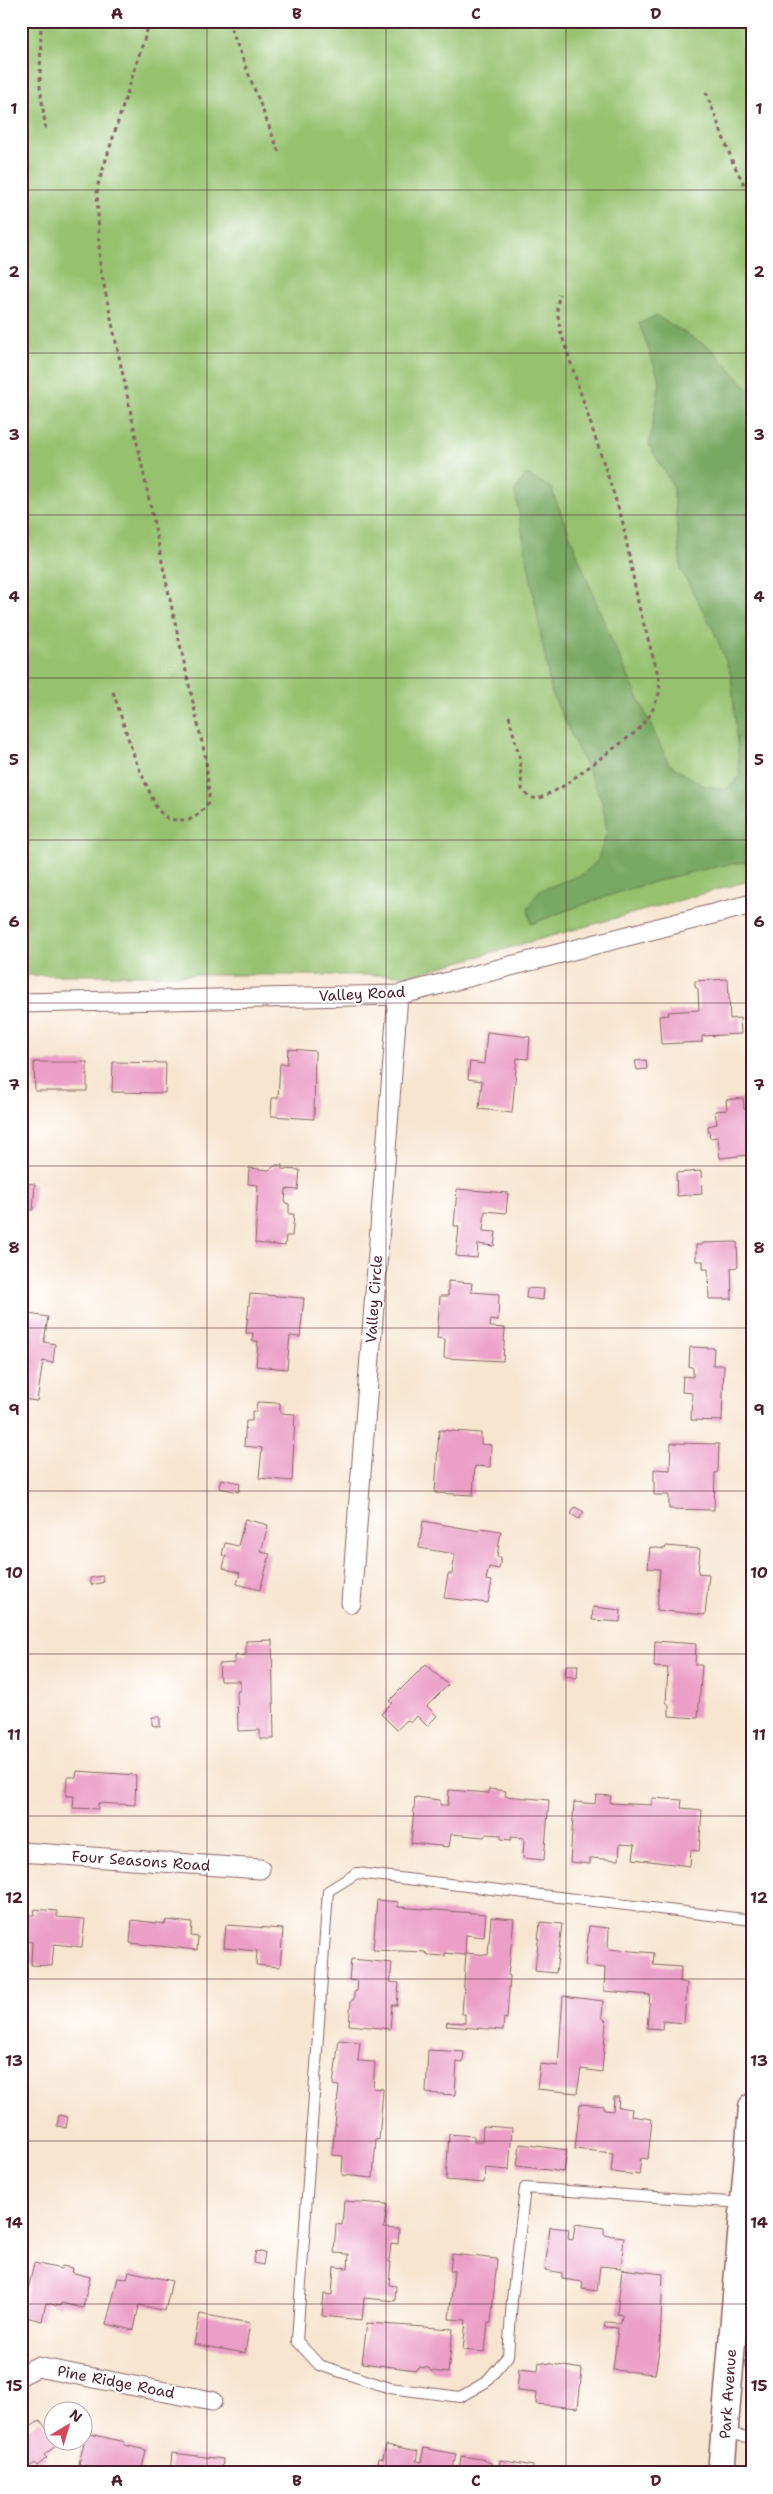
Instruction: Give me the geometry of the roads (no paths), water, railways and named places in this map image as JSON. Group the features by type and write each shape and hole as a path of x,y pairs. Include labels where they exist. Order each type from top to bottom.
{"main road":[{"name":"Park Avenue","path":"722,2473 739,2299 743,2203 752,2107"}],"street":[{"name":"Valley Road","path":"21,1003 398,995 752,904"},
{"name":"Valley Circle","path":"351,1603 398,995"},
{"name":"Four Seasons Road","path":"21,1852 260,1869"},
{"name":"Pine Ridge Road","path":"21,2375 37,2367 212,2401"}],"lane":[{"path":"743,2203 525,2188 512,2300 508,2356 486,2382 460,2397 390,2388 319,2365 297,2341 328,1891 357,1874 752,1920"},
{"path":"725,2433 752,2438"}]}
